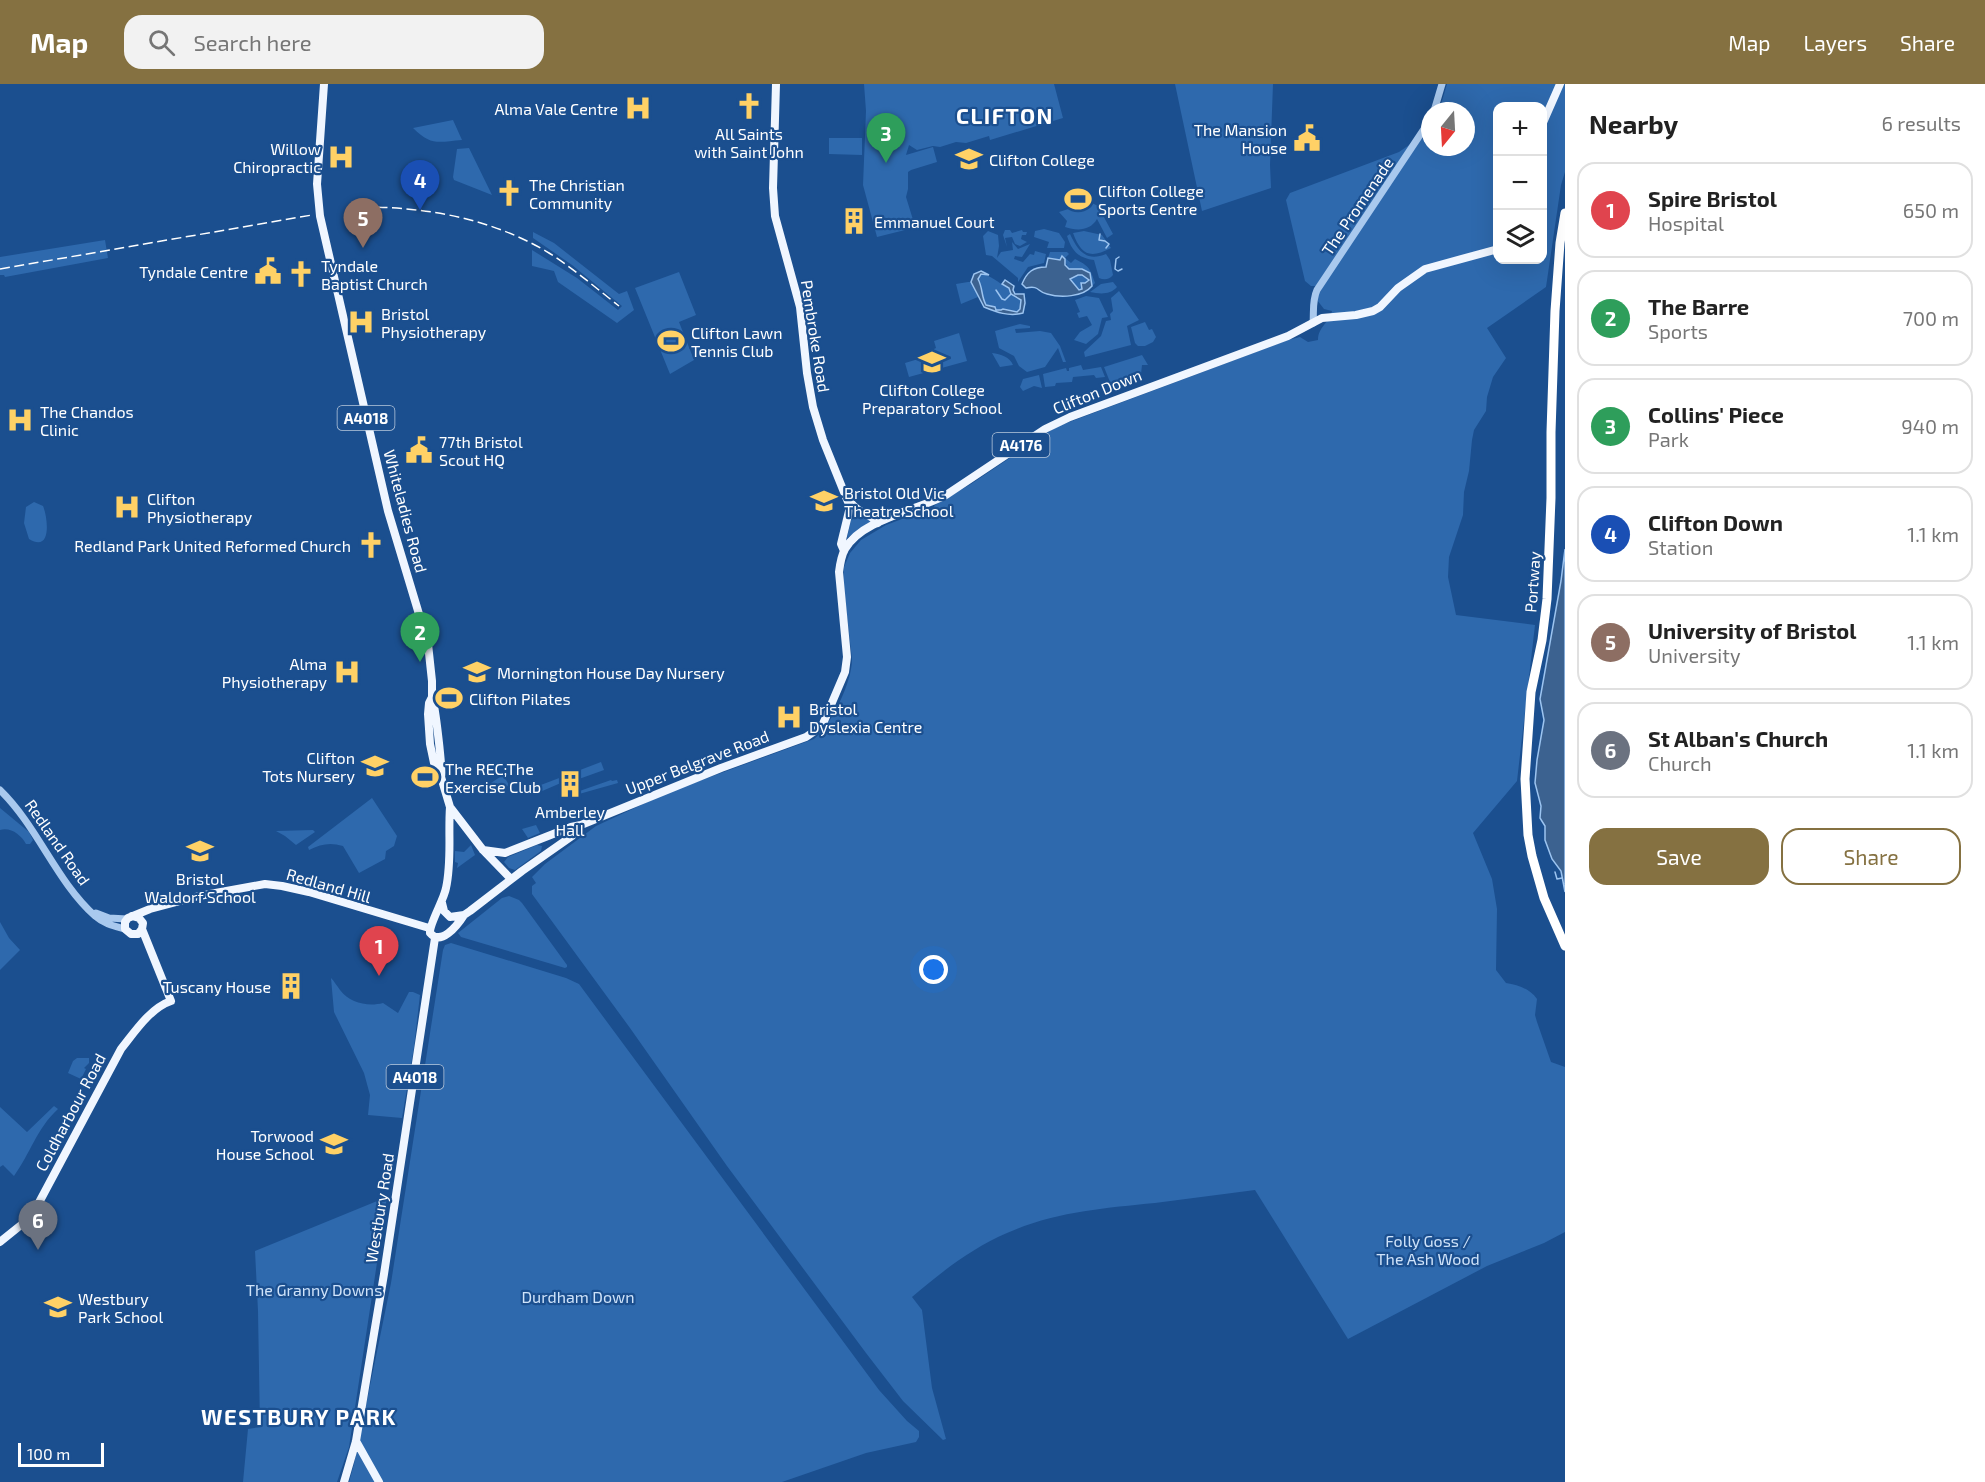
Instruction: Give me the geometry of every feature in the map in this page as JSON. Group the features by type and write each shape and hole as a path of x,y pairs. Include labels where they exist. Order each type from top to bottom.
{"highway":[{"name":"Portway","path":"1565,213 1560,243 1556,311 1551,432 1551,509 1546,599 1542,640 1531,692 1525,779 1528,835 1532,856 1544,898 1565,946"}],"main road":[{"name":"Whiteladies Road","path":"324,84 317,184 320,216 388,511 428,644 432,674 432,697 428,714 430,744 450,807 483,850 511,879"},
{"name":"Pembroke Road","path":"776,84 773,188 775,216 800,307 807,379 813,407 850,507 842,544 844,550"},
{"path":"1547,114 1560,84"},
{"name":"A4176","path":"1317,320 1373,311 1398,288 1425,269 1493,250"},
{"name":"Clifton Down","path":"878,523 946,495 1045,429 1070,417 1296,332 1317,320"},
{"path":"847,497 858,512 874,518 878,523"},
{"name":"A4176","path":"844,550 863,531 878,523"},
{"name":"Upper Belgrave Road","path":"483,850 505,853 806,737 818,730 825,720 845,672 847,657 839,572 844,550"},
{"name":"Westbury Road","path":"344,1482 356,1441 384,1274 432,934 448,880 450,807"},
{"name":"Upper Belgrave Road","path":"432,934 444,935 464,915 572,836 580,825"},
{"path":"450,836 460,830 470,833"},
{"name":"Redland Hill","path":"128,921 150,909 257,884 282,886 309,892 432,934"},
{"path":"442,903 444,911 450,917 464,915"},
{"path":"128,921 130,934 141,928 150,909"},
{"path":"128,921 141,928"},
{"name":"Coldharbour Road","path":"0,1242 26,1221 35,1210 120,1049 134,1031 159,1007 171,1002 141,928"},
{"path":"356,1441 379,1482"},
{"path":"354,1451 364,1453"}],"street":[{"path":"1437,102 1442,84"},
{"name":"The Promenade","path":"1317,320 1312,303 1317,290 1421,134"},
{"name":"Redland Road","path":"0,790 24,818 64,879 91,911 109,918 128,921"}],"green space":[{"path":"864,84 1054,84 1063,118 990,140 989,136 966,143 956,142 917,150 909,145 906,155 933,147 937,162 908,172 906,197 914,223 904,226 905,230 877,237 863,185 866,111"},
{"path":"1175,84 1273,84 1271,188 1202,211"},
{"name":"Folly Goss / The Ash Wood","path":"1447,84 1565,84 1565,172 1561,185 1546,287 1487,328 1506,358 1493,377 1487,397 1486,411 1474,430 1464,492 1463,515 1449,557 1448,577 1456,615 1535,625 1517,781 1473,833 1492,879 1497,909 1496,970 1506,983 1523,988 1537,999 1535,1015 1551,1062 1565,1067 1565,1232 1487,1266 1348,1339 1255,1190 1098,1209 1025,1226 994,1239 969,1254 912,1297 922,1310 932,1388 946,1439 943,1440 903,1401 727,1166 532,894 532,886 536,883 532,877 545,864 596,826 669,792 814,739 821,732 840,702 849,679 852,659 843,582 844,567 850,553 861,540 886,525 930,513 935,505 971,484 1056,427 1288,340 1300,337 1308,342 1318,340 1332,311 1324,309 1317,300 1323,286 1311,286 1305,281 1286,200 1290,193 1399,152 1421,139 1421,156 1475,156 1475,102 1442,102"},
{"path":"453,120 462,140 435,142 425,138 413,128"},
{"path":"829,138 862,138 862,155 829,154"},
{"path":"469,148 492,195 454,180 457,149"},
{"path":"1090,202 1098,206 1113,234 1107,238 1097,219 1091,226 1083,229 1065,227 1067,221 1059,212"},
{"path":"1044,229 1059,233 1065,242 1064,248 1047,248 1049,242 1034,237 1035,231"},
{"path":"1005,230 1010,230 1012,233 1022,230 1027,232 1026,235 1022,235 1021,239 1027,242 1020,246 1015,244 1012,237 1005,238 1007,247 1003,235"},
{"path":"988,231 998,235 997,258 1001,252 1013,250 1012,242 1018,249 1030,244 1022,257 1015,256 1014,259 1023,262 1030,254 1034,255 1035,251 1046,254 1044,263 1028,267 1018,282 1018,278 992,256 986,255 983,236"},
{"path":"1084,231 1102,235 1111,248 1097,253 1087,253 1079,246 1073,233"},
{"path":"533,232 554,243 619,294 627,291 634,310 617,323 558,282 554,271 532,266 532,250 577,278 618,310 622,306 572,265 533,238"},
{"path":"1070,234 1080,250 1088,256 1106,254 1110,260 1113,275 1111,277 1099,278 1094,260 1084,258 1071,246 1067,236"},
{"path":"105,240 108,258 5,277 0,275 0,257"},
{"path":"1050,252 1067,252 1069,254 1065,258 1071,263 1075,259 1086,266 1090,271 1095,283 1092,286 1090,273 1082,269 1069,269 1062,256 1060,260 1048,258"},
{"name":"Clifton Lawn Tennis Club","path":"679,272 696,315 679,322 694,360 670,374 635,288"},
{"path":"981,274 1009,288 1014,297 1021,300 1020,309 1017,312 996,310 995,307 986,305 978,280"},
{"path":"1077,275 1090,280 1085,283 1082,290 1079,290 1070,278"},
{"path":"971,282 978,297 961,304 956,284"},
{"path":"1113,282 1117,287 1108,293 1090,292 1101,284"},
{"path":"1119,291 1139,320 1127,326 1131,345 1085,357 1084,352 1101,336 1106,321 1111,320 1110,314 1113,311 1111,298"},
{"path":"1086,296 1099,298 1108,317 1102,318 1098,334 1086,344 1074,340 1080,332 1092,325 1087,316 1079,318 1077,313 1080,312 1075,300"},
{"path":"1145,322 1156,337 1153,342 1145,346 1138,346 1131,327"},
{"path":"1020,324 1030,326 1030,328 1015,329 1016,333 1040,331 1051,333 1060,346 1066,362 1063,362 1058,348 1045,367 1027,372 1019,366 1014,356 999,348 995,331"},
{"path":"959,333 967,361 909,377 905,363 935,354 934,341"},
{"path":"992,353 1005,356 1013,365 1000,367"},
{"path":"1142,355 1148,365 1142,365 1141,374 1112,387 1104,367"},
{"path":"1081,365 1083,370 1101,367 1105,377 1096,378 1094,375 1073,377 1072,382 1056,383 1055,386 1045,387 1043,374 1066,368 1069,371 1069,368"},
{"path":"1039,375 1042,388 1034,386 1023,391 1020,387 1023,379"},
{"path":"34,502 43,506 47,525 45,538 36,542 29,539 24,523 26,507"},
{"path":"861,516 871,521 847,538 851,520"},
{"path":"601,762 604,770 579,779 577,776 533,795 531,792 533,788"},
{"path":"503,775 509,785 499,793 491,783"},
{"path":"617,780 618,783 572,796 571,794"},
{"path":"372,798 397,836 394,846 386,851 385,859 359,873 343,846 326,844 309,850 308,847"},
{"path":"0,808 29,832 33,840 30,844 26,844 12,831 0,830"},
{"path":"536,825 540,833 528,838 522,829"},
{"path":"313,830 315,832 296,845 276,831"},
{"path":"471,845 475,855 457,868 455,851 464,852"},
{"path":"537,845 542,846 541,851 515,870 509,868 504,862 508,857"},
{"path":"509,896 522,903 567,967 461,937 458,933 502,898"},
{"path":"0,922 9,938 20,950 0,970"},
{"name":"Durdham Down","path":"451,943 579,984 879,1390 919,1431 916,1442 866,1453 782,1482 349,1482 391,1283 443,950 445,945"},
{"path":"331,978 344,994 354,1001 365,1004 383,1003 398,1013 409,992 420,995 402,1118 368,1115 370,1095 364,1073 334,1012"},
{"path":"77,1058 89,1058 81,1079 68,1073 73,1061"},
{"path":"54,1106 58,1109 39,1133 14,1176 3,1165 0,1167 0,1107 27,1132"},
{"name":"The Granny Downs","path":"387,1197 349,1447 337,1482 243,1482 248,1429 260,1427 255,1251"}],"shaded area":[{"path":"1062,256 1069,269 1082,269 1090,273 1092,286 1088,290 1071,296 1059,296 1044,293 1034,287 1026,288 1022,284 1031,271 1046,267 1048,258 1060,260","holes":["1082,275 1089,280 1081,283 1082,289 1079,290 1070,279"]},
{"path":"981,271 989,275 981,274 978,279 986,305 995,307 996,310 1017,312 1020,309 1021,300 1011,294 1009,288 1002,284 1005,280 1014,286 1015,294 1024,294 1023,313 1008,314 984,307 971,282 974,274"},
{"path":"1565,549 1565,892 1561,871 1552,859 1545,840 1545,826 1540,818 1541,806 1535,783 1544,720 1540,699"}],"waterway":[{"path":"1100,234 1099,240 1109,244 1106,248"},
{"path":"1119,257 1116,259 1115,269 1118,271 1122,269"},
{"path":"996,290 1005,300 1011,294"},
{"path":"1555,872 1557,879 1562,878"}],"railway":[{"path":"363,207 412,209 436,213 459,217 505,231 549,253 619,306"},
{"path":"0,269 312,215"}],"place":[{"name":"All Saints with Saint John","path":"749,106"},
{"name":"Alma Vale Centre","path":"638,108"},
{"name":"The Mansion House","path":"1307,138"},
{"name":"Willow Chiropractic","path":"341,157"},
{"name":"Clifton College","path":"969,159"},
{"name":"Collins' Piece","path":"886,163"},
{"name":"The Christian Community","path":"509,193"},
{"name":"Clifton College Sports Centre","path":"1078,199"},
{"name":"Clifton Down","path":"420,210"},
{"name":"Emmanuel Court","path":"854,221"},
{"name":"University of Bristol","path":"363,248"},
{"name":"Tyndale Centre","path":"268,271"},
{"name":"Tyndale Baptist Church","path":"301,274"},
{"name":"Bristol Physiotherapy","path":"361,322"},
{"name":"Clifton Lawn Tennis Club","path":"671,341"},
{"name":"Clifton College Preparatory School","path":"932,362"},
{"name":"The Chandos Clinic","path":"20,420"},
{"name":"77th Bristol Scout HQ","path":"419,450"},
{"name":"Bristol Old Vic Theatre School","path":"824,501"},
{"name":"Clifton Physiotherapy","path":"127,507"},
{"name":"Redland Park United Reformed Church","path":"371,545"},
{"name":"The Barre","path":"420,662"},
{"name":"Alma Physiotherapy","path":"347,672"},
{"name":"Mornington House Day Nursery","path":"477,672"},
{"name":"Clifton Pilates","path":"449,698"},
{"name":"Bristol Dyslexia Centre","path":"789,717"},
{"name":"Clifton Tots Nursery","path":"375,766"},
{"name":"The REC;The Exercise Club","path":"425,777"},
{"name":"Amberley Hall","path":"570,784"},
{"name":"Bristol Waldorf School","path":"200,851"},
{"name":"Spire Bristol","path":"379,976"},
{"name":"Tuscany House","path":"291,986"},
{"name":"Torwood House School","path":"334,1144"},
{"name":"St Alban's Church","path":"38,1250"},
{"name":"Westbury Park School","path":"58,1307"}],"district":[{"name":"CLIFTON","path":"1005,115"},
{"name":"WESTBURY PARK","path":"299,1416"}]}
